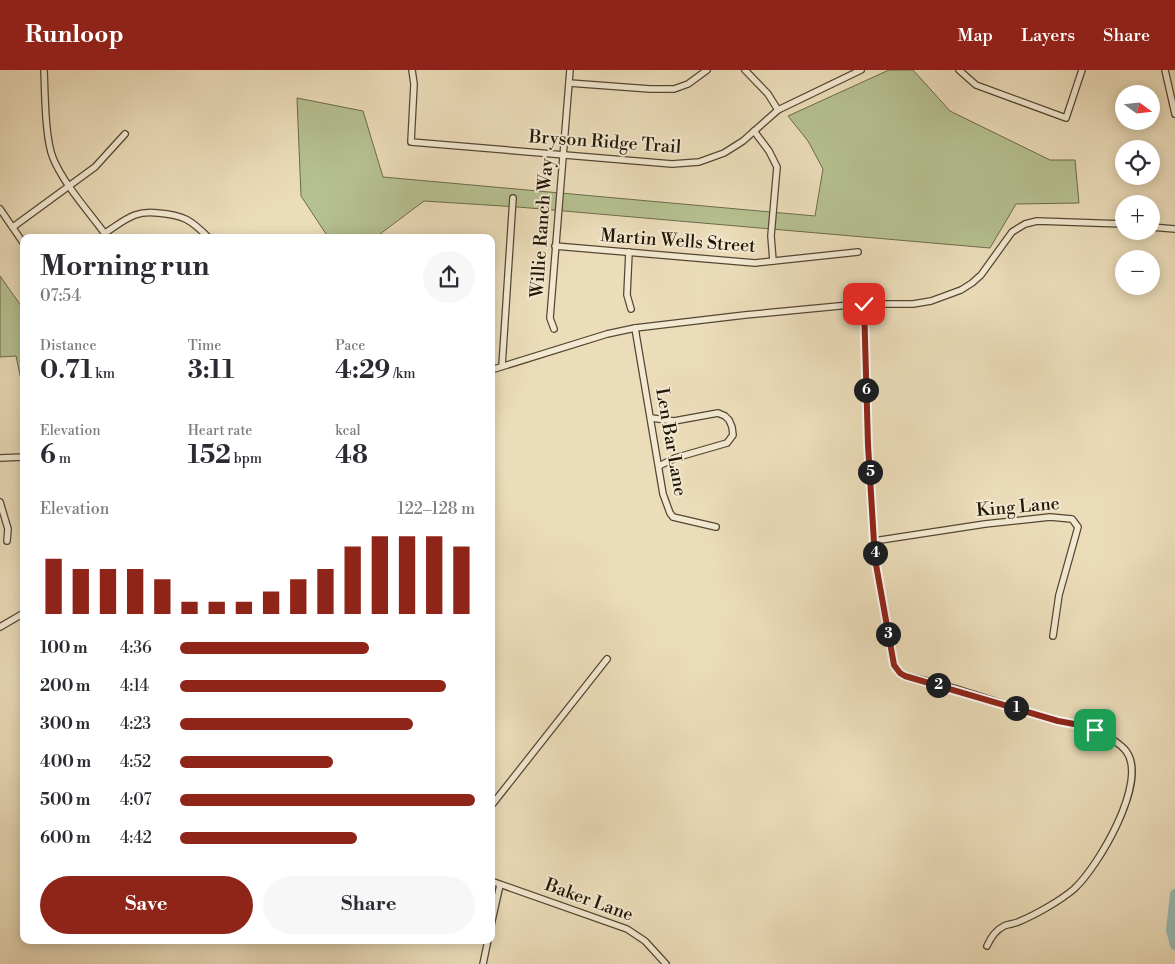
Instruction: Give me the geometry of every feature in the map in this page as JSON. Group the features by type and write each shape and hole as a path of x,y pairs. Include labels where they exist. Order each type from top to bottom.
{"street":[{"path":"44,70 49,143 53,158 70,186 106,234"},
{"name":"Bryson Ridge Trail","path":"412,70 414,84 411,142 672,164 699,162 724,153 743,141 778,110 861,70"},
{"name":"Willie Ranch Way","path":"554,328 550,318 570,70"},
{"path":"569,83 674,89 688,84 707,70"},
{"path":"745,70 768,94 778,110"},
{"path":"959,70 976,85 1066,118 1082,70"},
{"path":"1165,70 1175,114"},
{"path":"754,131 769,151 777,167 771,236 774,261"},
{"path":"12,227 95,167 124,134"},
{"path":"502,366 513,198"},
{"path":"0,209 20,238"},
{"path":"108,234 133,216 146,212 183,216 205,234"},
{"path":"495,369 607,334 635,328 739,315 864,304 903,305 922,303 961,290 972,283 981,275 1012,232 1030,222 1115,224"},
{"path":"1160,228 1175,229"},
{"name":"Martin Wells Street","path":"555,246 755,263 858,252"},
{"path":"629,252 627,295 631,309"},
{"path":"864,304 868,445 875,559 893,663 900,673 1058,721 1090,728 1119,744 1125,749 1132,762 1132,777 1123,811 1112,836 1086,874 1074,889 1058,900 1018,922 1003,926 991,938 988,946"},
{"name":"Len Bar Lane","path":"635,328 663,494 670,513 678,519 716,527"},
{"path":"651,418 674,421 718,413 725,416 732,427 733,435 727,443 675,458 659,466"},
{"path":"0,458 20,456"},
{"path":"0,502 8,529 7,541"},
{"name":"King Lane","path":"874,541 927,534 979,524 1050,517 1072,518 1078,527 1059,595 1053,636"},
{"path":"0,627 20,615"},
{"path":"495,801 607,659"},
{"name":"Baker Lane","path":"495,883 627,929 645,941 666,964"},
{"path":"495,907 500,885"},
{"path":"483,964 487,944"}],"green space":[{"path":"889,70 913,70 950,111 1050,160 1075,160 1079,203 1016,204 990,248 518,207 424,201 380,234 326,234 301,196 297,98 363,111 383,177 815,216 823,169 808,141 788,116"},
{"path":"0,276 20,304 20,375 16,356 0,357"}],"waterway":[{"path":"1175,894 1171,930 1175,945"}],"route":[{"path":"864,304 868,445 875,559 896,670 905,676 1095,730"}]}
